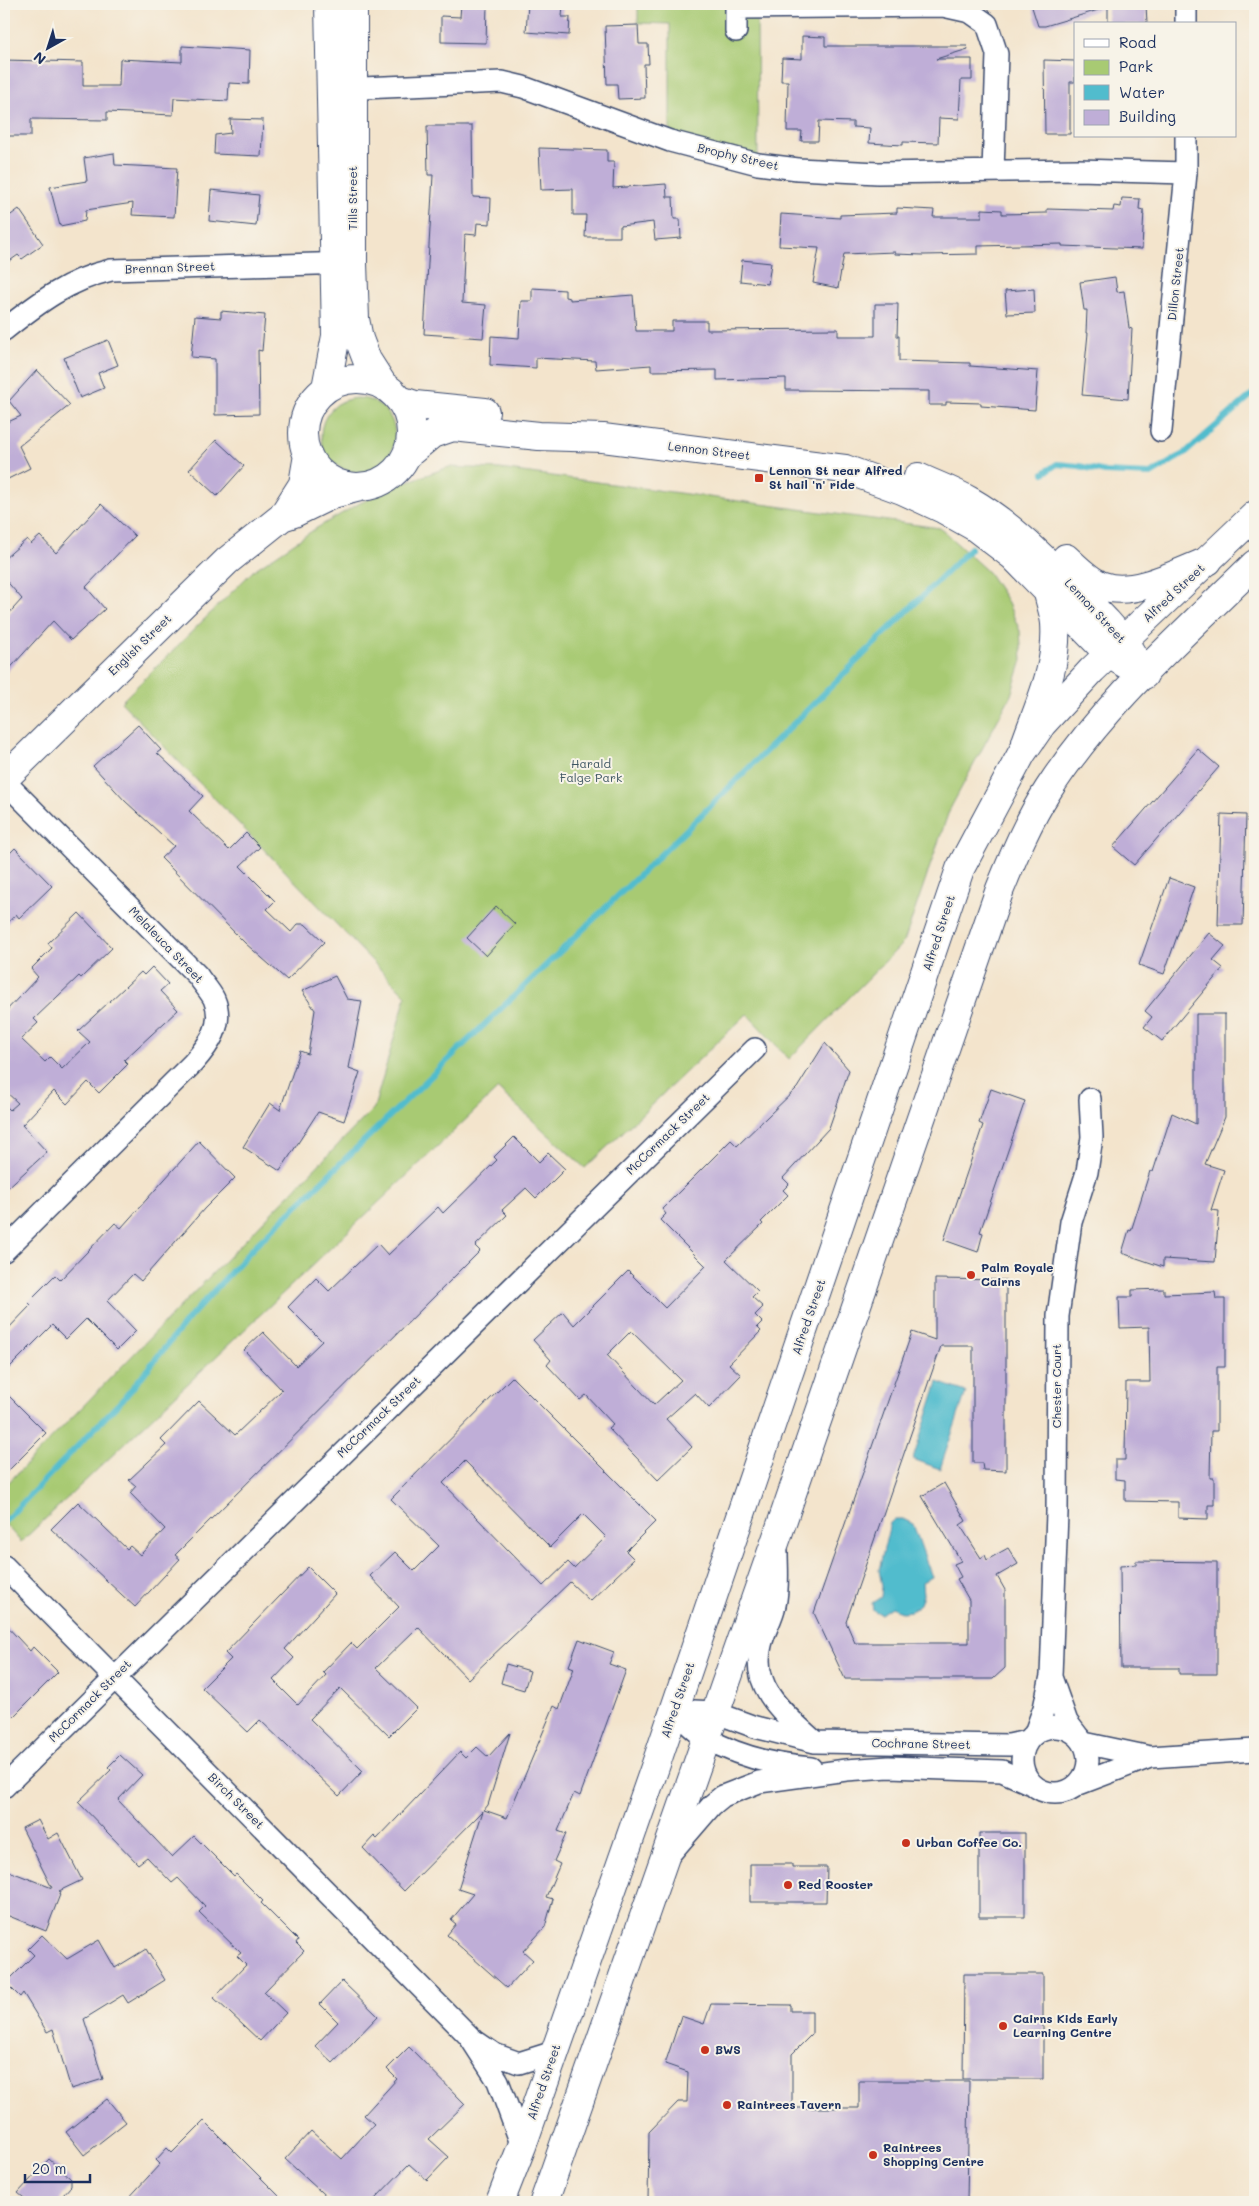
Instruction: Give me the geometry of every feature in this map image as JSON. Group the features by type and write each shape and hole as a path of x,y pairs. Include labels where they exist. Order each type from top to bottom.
{"main road":[{"name":"Tills Street","path":"329,4 343,89"},
{"name":"Tills Street","path":"326,388 336,336 344,263 343,89 352,4"},
{"name":"Tills Street","path":"344,263 359,339 368,360 392,393"},
{"path":"354,379 368,380 392,393 408,412 411,426 408,454 394,474 372,485 360,487 344,486 329,479 317,468 308,455 304,441 303,426 307,411 326,388 339,382 354,379"},
{"name":"Lennon Street","path":"392,393 429,406 508,415 549,423 603,438"},
{"name":"Lennon Street","path":"408,454 432,434 453,427 539,436 603,438 845,468 873,467 918,477 970,501 1002,522 1034,550 1116,647 1144,675"},
{"name":"English Street","path":"4,780 227,561 282,517 303,484 308,455"},
{"name":"Lennon Street","path":"845,468 902,490 943,509 975,527 1013,556 1048,593 1116,647"},
{"path":"918,477 951,479 995,499 1018,515 1080,571 1103,586 1131,589 1208,561"},
{"name":"English Street","path":"282,517 333,494 360,487"},
{"name":"Alfred Street","path":"500,2202 522,2146 674,1710 960,869 1022,753 1042,724 1116,647 1255,515"},
{"path":"544,2202 714,1712 778,1534 1000,889 1021,838 1048,791 1072,756 1107,713 1255,564"},
{"path":"1022,753 1052,672 1055,650 1055,621 1048,593"}],"street":[{"path":"1186,4 1186,22"},
{"path":"736,30 736,6 943,6 970,12 987,24 997,54 993,171"},
{"name":"Brophy Street","path":"343,89 502,82 532,90 670,140 758,164 798,169 878,172 1078,170 1186,173"},
{"name":"Dillon Street","path":"1161,431 1186,173 1186,138"},
{"name":"Brennan Street","path":"4,330 43,300 66,287 87,276 111,270 344,263"},
{"name":"Melaleuca Street","path":"4,780 198,976 214,1000 218,1023 209,1045 193,1063 4,1251"},
{"name":"McCormack Street","path":"4,1787 755,1049"},
{"name":"Chester Court","path":"1051,1676 1057,1513 1058,1316 1071,1222 1087,1172 1091,1146 1092,1117 1090,1099"},
{"path":"778,1534 776,1604 761,1644 758,1661 759,1675 782,1712 815,1742"},
{"name":"Birch Street","path":"4,1566 469,2036 494,2054 519,2063 554,2052"},
{"path":"1051,1676 1044,1708 1031,1737 1022,1751 1023,1773 1029,1783 1038,1790 1049,1794 1060,1794 1079,1784 1150,1757 1247,1750"},
{"path":"1051,1676 1067,1722 1080,1739 1088,1754 1085,1775 1079,1784"},
{"name":"Cochrane Street","path":"674,1710 714,1712 755,1727 815,1742 1009,1745 1031,1737"},
{"name":"Cochrane Street","path":"674,1710 705,1738 746,1755 798,1767 846,1770"},
{"path":"1031,1737 1045,1728 1056,1727 1067,1729 1080,1739 1150,1757"},
{"name":"Cochrane Street","path":"662,1864 712,1805 723,1796 759,1782 846,1770 889,1768 1002,1771 1029,1783"},
{"name":"Birch Street","path":"469,2036 498,2081 522,2146"}],"green space":[{"path":"663,4 757,4 758,164 670,141 670,24 638,23 638,6 662,6"},
{"path":"351,398 365,398 379,404 389,414 395,428 393,449 379,466 365,472 351,472 337,466 327,456 321,442 321,428 327,414 337,404"},
{"name":"Harald Falge Park","path":"449,467 500,469 940,528 988,572 1006,599 1020,631 1022,660 1011,695 949,811 904,942 789,1059 747,1014 585,1168 498,1089 21,1542 4,1523 4,1487 374,1108 406,996 121,702 254,570 315,529 360,503 406,482"}],"water":[{"path":"938,1382 966,1392 940,1469 913,1459"},
{"path":"895,1519 903,1519 913,1524 932,1577 922,1582 923,1595 920,1604 911,1611 902,1612 891,1607 881,1614 873,1610 872,1603 881,1597 882,1586 879,1570 890,1523"}],"building":[{"path":"461,4 487,4 486,43 441,42 441,16 460,17"},
{"path":"528,4 563,4 562,17 570,17 569,35 526,32"},
{"path":"1031,4 1104,4 1105,8 1045,26 1038,26"},
{"path":"1108,4 1146,4 1147,22 1108,22"},
{"path":"638,25 639,44 648,44 649,64 644,64 645,98 618,99 617,84 607,84 605,26"},
{"path":"802,36 825,37 825,46 967,46 968,49 936,59 972,59 972,80 961,80 959,119 939,118 938,143 903,142 903,145 869,143 870,128 853,127 853,122 819,121 818,141 801,141 802,131 787,131 788,81 781,81 782,58 802,59"},
{"path":"182,46 250,50 249,84 229,83 228,101 174,98 173,115 107,112 107,120 31,119 31,136 4,136 4,60 83,62 83,86 119,86 120,59 182,62"},
{"path":"1044,60 1074,61 1074,82 1070,82 1070,134 1045,134"},
{"path":"230,119 263,120 261,156 214,154 215,135 231,133"},
{"path":"427,126 472,126 473,197 491,198 490,224 477,223 476,235 465,234 462,303 486,305 483,338 424,334 433,175 428,175"},
{"path":"539,148 607,150 607,162 614,162 613,188 666,184 667,197 673,197 674,219 680,219 681,238 655,240 653,222 620,226 620,237 585,237 586,215 573,215 573,189 541,190"},
{"path":"114,153 115,165 177,168 174,217 132,215 133,203 86,210 85,221 60,226 50,187 87,181 84,158"},
{"path":"211,190 259,195 256,226 209,221"},
{"path":"1122,198 1140,199 1139,209 1144,210 1142,249 1062,246 1062,244 978,246 978,254 923,255 895,254 895,252 844,254 838,288 813,283 819,248 779,246 781,214 840,218 840,215 897,213 897,208 934,210 933,217 982,217 982,209 1002,210 1002,214 1047,213 1047,209 1113,211 1114,206 1121,207"},
{"path":"19,209 43,244 22,259 18,255 4,265 4,220"},
{"path":"742,260 771,263 768,284 740,281"},
{"path":"1115,277 1117,292 1124,291 1129,328 1132,329 1128,399 1082,395 1088,333 1086,333 1087,310 1084,310 1080,282"},
{"path":"532,288 565,290 565,297 570,298 570,300 633,295 636,331 672,331 672,321 707,321 707,330 838,329 838,336 875,336 875,304 898,304 897,336 899,336 899,361 970,363 970,366 1038,371 1035,410 981,406 981,403 946,402 946,405 929,405 929,391 786,390 786,378 717,380 717,370 651,371 651,365 596,369 595,361 536,358 536,368 490,365 491,336 519,338 521,301 532,301"},
{"path":"1034,289 1035,313 1007,314 1005,291"},
{"path":"221,311 265,315 262,351 258,350 259,414 215,415 215,359 191,357 195,316 221,318"},
{"path":"108,340 118,365 98,373 104,388 80,398 64,358"},
{"path":"37,370 70,405 19,446 30,468 4,481 4,413 8,422 21,416 9,401"},
{"path":"216,440 244,466 217,496 189,470"},
{"path":"101,504 135,536 86,587 105,609 71,640 53,621 4,675 4,619 22,599 4,578 4,559 27,539 31,544 40,536 56,553"},
{"path":"138,725 161,750 157,753 203,796 189,811 229,850 246,833 260,847 240,866 275,901 267,909 291,932 298,924 305,924 324,942 287,980 245,943 161,858 174,846 125,801 93,766"},
{"path":"1198,749 1219,767 1134,865 1113,847"},
{"path":"1221,814 1246,815 1243,925 1218,925"},
{"path":"15,848 52,886 19,918 16,914 4,927 4,859"},
{"path":"1169,878 1194,887 1164,974 1139,965"},
{"path":"496,906 515,924 486,956 467,938"},
{"path":"79,913 112,948 81,978 79,976 34,1019 38,1023 21,1039 45,1062 50,1057 62,1069 90,1042 78,1031 141,972 144,975 152,967 168,984 160,991 178,1010 124,1060 128,1064 99,1093 88,1082 67,1104 54,1091 22,1125 47,1152 4,1191 4,1104 10,1110 18,1103 4,1090 4,1013 38,977 31,969 52,948 48,943"},
{"path":"1209,933 1225,946 1213,960 1223,968 1162,1041 1144,1027 1152,1017 1145,1011"},
{"path":"335,976 347,999 362,1001 349,1068 360,1072 344,1121 318,1112 280,1171 243,1147 270,1103 280,1110 300,1051 308,1054 315,1010 302,991"},
{"path":"1196,1014 1225,1014 1225,1117 1205,1164 1224,1170 1211,1210 1219,1211 1215,1262 1163,1259 1163,1267 1122,1253 1150,1171 1153,1172 1172,1113 1196,1124"},
{"path":"825,1043 849,1070 829,1128 783,1178 789,1184 783,1190 788,1195 761,1222 763,1224 726,1260 758,1291 752,1297 763,1307 755,1315 762,1322 757,1327 761,1331 729,1364 741,1375 709,1408 695,1393 666,1419 692,1447 658,1480 608,1428 613,1424 586,1395 580,1400 547,1365 551,1360 533,1340 563,1312 574,1325 628,1271 665,1308 706,1266 660,1220 666,1214 662,1209 731,1140 737,1146 797,1088","holes":["631,1331 681,1380 654,1405 607,1355"]},
{"path":"991,1089 1025,1101 980,1232 983,1233 978,1252 944,1240 983,1125 979,1123"},
{"path":"514,1137 539,1162 548,1153 565,1169 536,1198 526,1188 502,1210 507,1215 475,1246 480,1251 175,1555 180,1559 135,1607 51,1529 78,1502 127,1549 130,1546 140,1555 165,1529 130,1493 136,1486 129,1480 166,1445 161,1440 199,1401 235,1435 282,1390 244,1350 263,1332 296,1366 322,1341 288,1307 316,1278 329,1291 378,1244 388,1255 438,1207 443,1213 497,1160 494,1157"},
{"path":"199,1141 235,1178 204,1209 141,1281 133,1274 107,1301 136,1331 117,1350 86,1319 66,1339 52,1325 4,1373 4,1333 31,1305 28,1302 55,1275 60,1280 115,1223 121,1228"},
{"path":"935,1279 1006,1280 1006,1471 983,1470 982,1463 973,1463 973,1346 941,1346 846,1622 855,1643 969,1643 969,1600 957,1579 961,1577 954,1564 961,1561 922,1496 944,1483 966,1521 960,1525 981,1558 985,1555 987,1560 1008,1548 1018,1564 997,1576 1005,1590 1005,1668 993,1679 845,1679 814,1613 912,1332 935,1340"},
{"path":"1164,1289 1164,1294 1215,1292 1216,1299 1225,1299 1225,1367 1217,1367 1217,1431 1211,1431 1210,1478 1214,1478 1214,1505 1208,1505 1208,1519 1178,1518 1178,1502 1125,1501 1125,1480 1115,1479 1115,1460 1125,1460 1126,1382 1150,1382 1149,1327 1120,1328 1119,1297 1132,1297 1132,1290"},
{"path":"512,1377 656,1521 626,1551 634,1559 590,1601 570,1582 468,1679 418,1627 376,1668 417,1708 389,1736 340,1688 310,1719 363,1771 339,1796 260,1720 248,1732 202,1688 231,1659 225,1653 308,1567 335,1594 285,1649 294,1658 273,1680 298,1705 326,1675 323,1672 351,1643 357,1649 399,1607 370,1576 395,1552 414,1571 439,1546 391,1499","holes":["465,1461 550,1547 583,1514 606,1537 574,1568 568,1562 543,1586 443,1483"]},
{"path":"4,1391 46,1433 4,1475"},
{"path":"1136,1561 1217,1562 1217,1674 1179,1674 1179,1668 1121,1668 1120,1566 1136,1565"},
{"path":"4,1623 30,1651 33,1647 58,1672 4,1726"},
{"path":"579,1639 614,1652 609,1664 626,1670 580,1796 574,1793 558,1831 566,1834 554,1861 560,1864 546,1897 553,1899 545,1927 523,1951 533,1960 507,1988 447,1935 456,1924 451,1920 473,1894 458,1889 483,1811 404,1891 363,1848 374,1836 377,1839 460,1752 466,1758 477,1747 488,1757 510,1733 488,1805 484,1810 507,1818 554,1706 559,1709 574,1668 569,1666"},
{"path":"506,1664 530,1671 524,1690 501,1683"},
{"path":"120,1755 142,1775 118,1800 172,1857 194,1836 234,1876 236,1874 263,1901 261,1903 298,1940 296,1943 304,1951 264,1992 286,2013 260,2041 214,1998 246,1965 237,1956 241,1953 199,1912 205,1906 178,1878 172,1883 147,1857 138,1864 78,1802 111,1770 108,1767"},
{"path":"38,1820 48,1839 58,1833 82,1880 59,1891 61,1892 46,1931 4,1914 4,1869 52,1888 22,1828"},
{"path":"979,1833 1025,1833 1025,1917 979,1917"},
{"name":"Red Rooster","path":"750,1864 792,1864 792,1867 827,1867 826,1902 750,1902"},
{"path":"42,1935 67,1959 99,1940 115,1968 146,1949 165,1980 128,2003 123,1995 84,2019 103,2079 71,2089 53,2029 47,2032 23,1993 20,1997 6,1983 34,1955 28,1949"},
{"name":"Cairns Kids Early Learning Centre","path":"964,1974 1043,1974 1043,2079 963,2079"},
{"path":"342,1981 378,2016 333,2063 315,2046 338,2022 320,2004"},
{"path":"711,2004 791,2005 791,2011 812,2011 812,2034 792,2054 792,2108 859,2108 859,2081 969,2081 967,2202 648,2202 649,2132 678,2102 687,2102 688,2072 665,2064 681,2016 704,2024"},
{"path":"409,2047 465,2104 429,2139 449,2157 427,2180 409,2164 372,2202 332,2202 285,2159 311,2131 342,2159 374,2124 364,2115 397,2079 387,2069"},
{"path":"107,2099 126,2122 84,2155 66,2132"},
{"path":"204,2121 285,2202 125,2202 160,2164 156,2160 167,2148 172,2153"},
{"path":"49,2159 71,2179 71,2186 57,2202 29,2202 18,2193"}],"waterway":[{"path":"1044,473 1057,464 1079,466 1105,472 1151,474 1185,453 1255,392"},
{"path":"4,1522 125,1397 189,1318 253,1248 683,833 971,548"}],"place":[{"name":"Lennon St near Alfred St hail 'n' ride","path":"759,478"},
{"name":"Palm Royale Cairns","path":"971,1275"},
{"name":"Urban Coffee Co.","path":"906,1843"},
{"name":"Red Rooster","path":"788,1885"},
{"name":"Cairns Kids Early Learning Centre","path":"1003,2026"},
{"name":"BWS","path":"705,2050"},
{"name":"Raintrees Tavern","path":"727,2105"},
{"name":"Raintrees Shopping Centre","path":"873,2155"}]}
